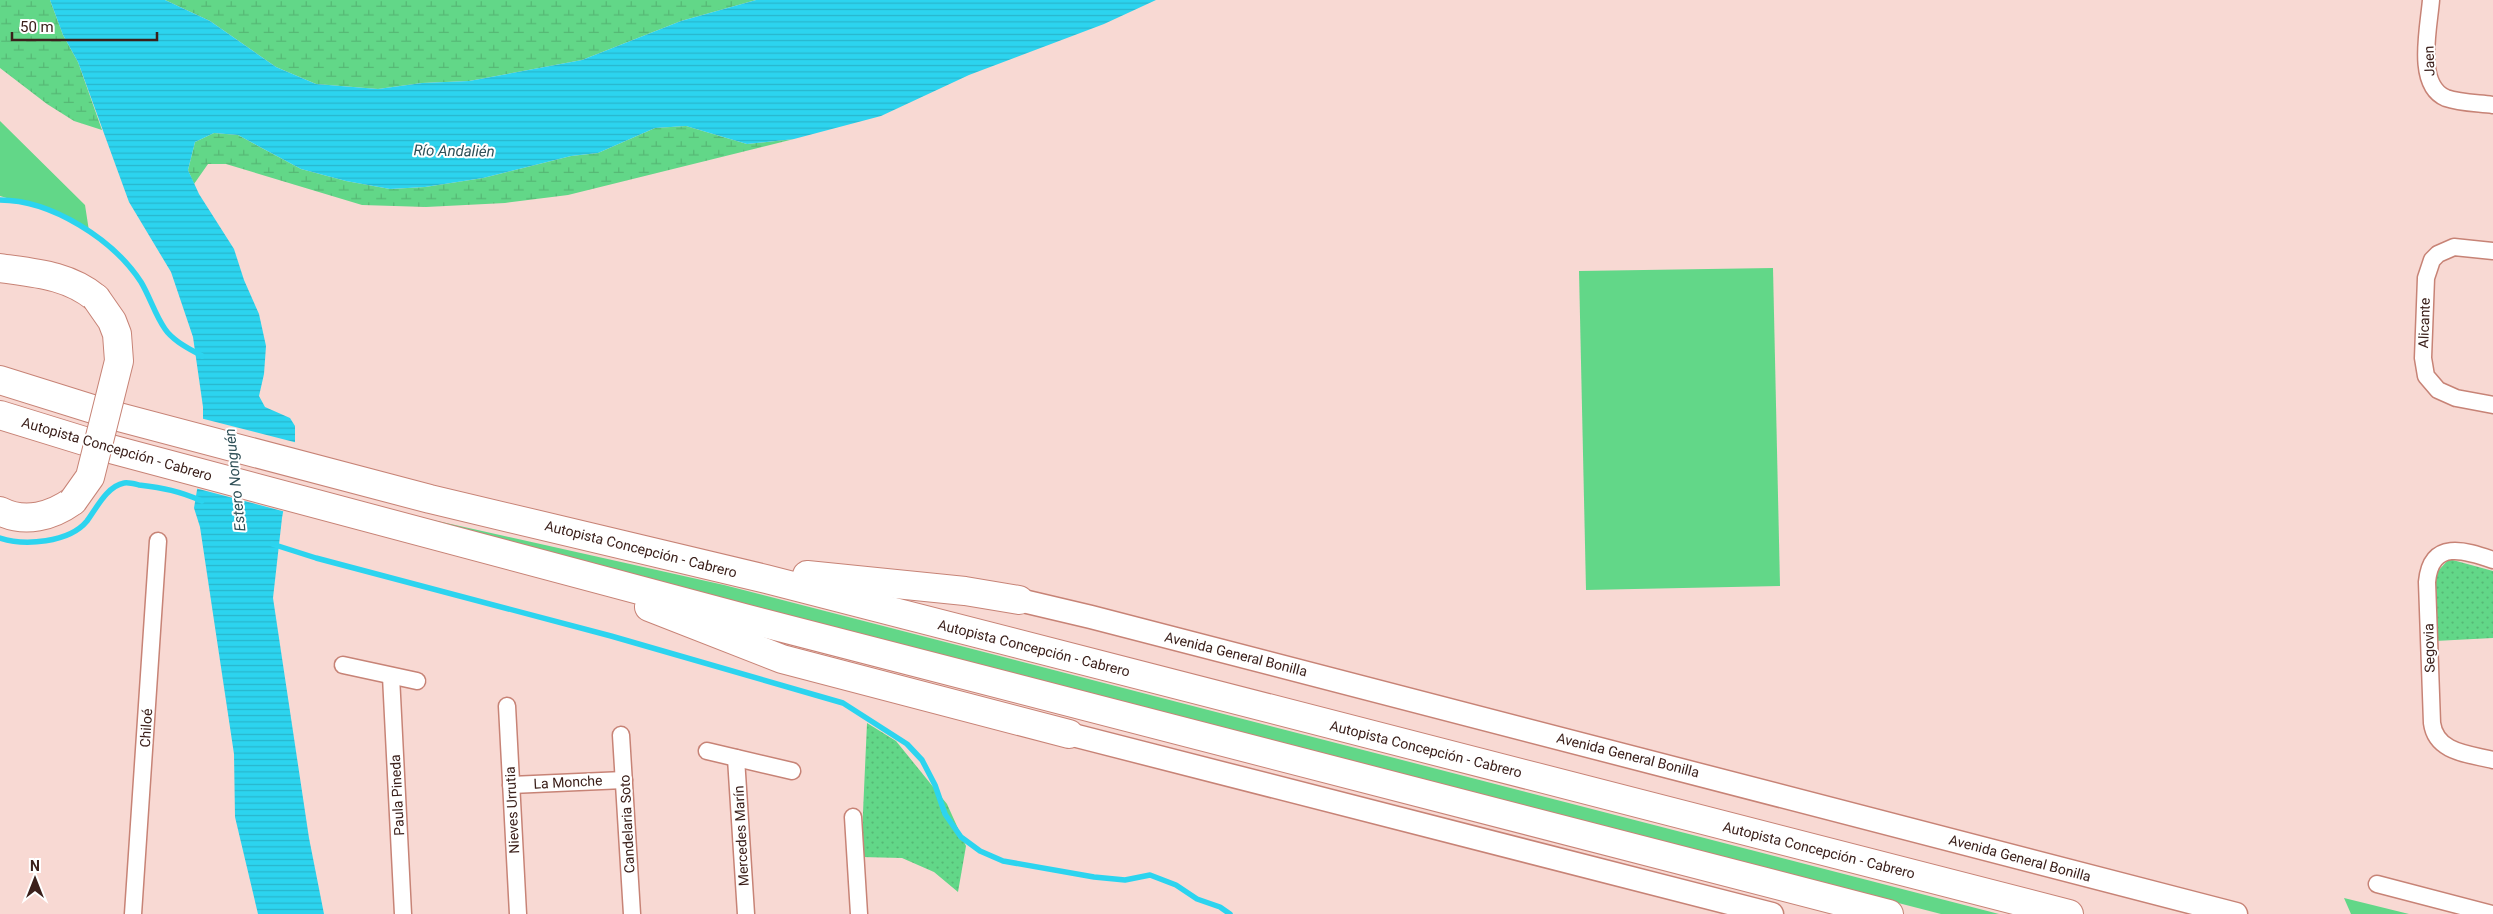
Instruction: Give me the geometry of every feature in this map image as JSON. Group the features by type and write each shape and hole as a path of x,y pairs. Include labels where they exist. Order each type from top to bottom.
{"highway":[{"path":"0,268 62,278 74,283 96,298 108,315 117,334 119,361 90,477 73,500 61,509 33,518 18,517 0,511"},
{"name":"Autopista Concepción - Cabrero","path":"0,380 161,428 430,499 833,596 2069,914"},
{"name":"Autopista Concepción - Cabrero","path":"0,415 152,460 536,563 1889,914"},
{"path":"536,563 782,660 1069,734"},
{"path":"696,563 965,591 1019,600"}],"street":[{"name":"Jaen","path":"2431,0 2427,66 2430,82 2446,98 2493,105"},
{"name":"Alicante","path":"2493,252 2454,247 2438,254 2432,260 2426,278 2423,358 2426,376 2438,390 2456,398 2493,405"},
{"name":"Chiloé","path":"133,914 158,541"},
{"name":"Segovia","path":"2493,560 2460,550 2444,553 2431,564 2427,582 2432,723 2435,734 2448,749 2493,760"},
{"name":"Avenida General Bonilla","path":"1019,600 1101,619 2236,914"},
{"path":"343,665 417,681"},
{"name":"Paula Pineda","path":"390,676 403,914"},
{"name":"Nieves Urrutia","path":"507,706 518,914"},
{"path":"1069,734 1772,914"},
{"name":"Candelaria Soto","path":"621,735 632,914"},
{"path":"708,750 792,772"},
{"name":"Mercedes Marín","path":"736,758 746,914"},
{"name":"La Monche","path":"511,785 624,780"},
{"path":"853,816 859,914"},
{"path":"2378,884 2492,914"}],"green space":[{"path":"0,0 50,0 63,35 78,62 102,130 74,121 47,104 0,68"},
{"path":"165,0 756,0 681,21 582,60 469,81 422,83 378,89 316,84 276,67 210,21"},
{"path":"0,121 85,205 89,231 60,214 0,196"},
{"path":"686,126 747,144 794,139 568,195 505,203 426,207 362,205 226,164 208,164 194,184 188,170 195,142 214,133 238,135 301,169 346,181 390,189 425,187 483,178 571,156 598,153 655,128"},
{"path":"1773,268 1780,586 1586,590 1579,271"},
{"path":"406,514 724,585 1999,914 1941,914 720,599"},
{"path":"2449,559 2493,571 2493,638 2435,641 2434,582 2437,572"},
{"path":"867,723 896,741 947,804 966,846 958,892 934,872 902,858 861,857"},
{"path":"2344,898 2409,914 2351,914"}],"water":[{"path":"50,0 165,0 210,21 276,67 316,84 378,89 422,83 469,81 582,60 681,21 756,0 1156,0 1104,24 969,75 881,116 794,139 747,144 686,126 655,128 598,153 571,156 483,178 425,187 390,189 346,181 301,169 238,135 214,133 195,142 188,170 199,194 234,249 244,280 259,314 266,346 264,374 259,396 265,407 290,418 295,426 295,445 282,518 273,598 309,838 324,914 258,914 235,817 234,754 200,527 194,508 203,454 203,407 193,337 171,272 129,202 78,62 63,35"}],"pier":[{"path":"200,418 298,443 286,512 195,488 200,454"}],"waterway":[{"path":"0,200 40,207 60,215 98,237 129,266 141,282 158,318 168,333 202,356"},
{"path":"0,538 33,542 46,541 69,534 87,521 107,493 124,483 171,490 202,501"},
{"path":"272,544 316,558 611,636 843,703 907,744 922,760 935,785 945,814 961,837 980,851 1003,861 1094,877 1125,880 1150,875 1176,885 1197,899 1220,907 1230,914"}],"water label":[{"name":"Río Andalién","path":"454,151"},
{"name":"Estero Nonguén","path":"235,480"}]}
